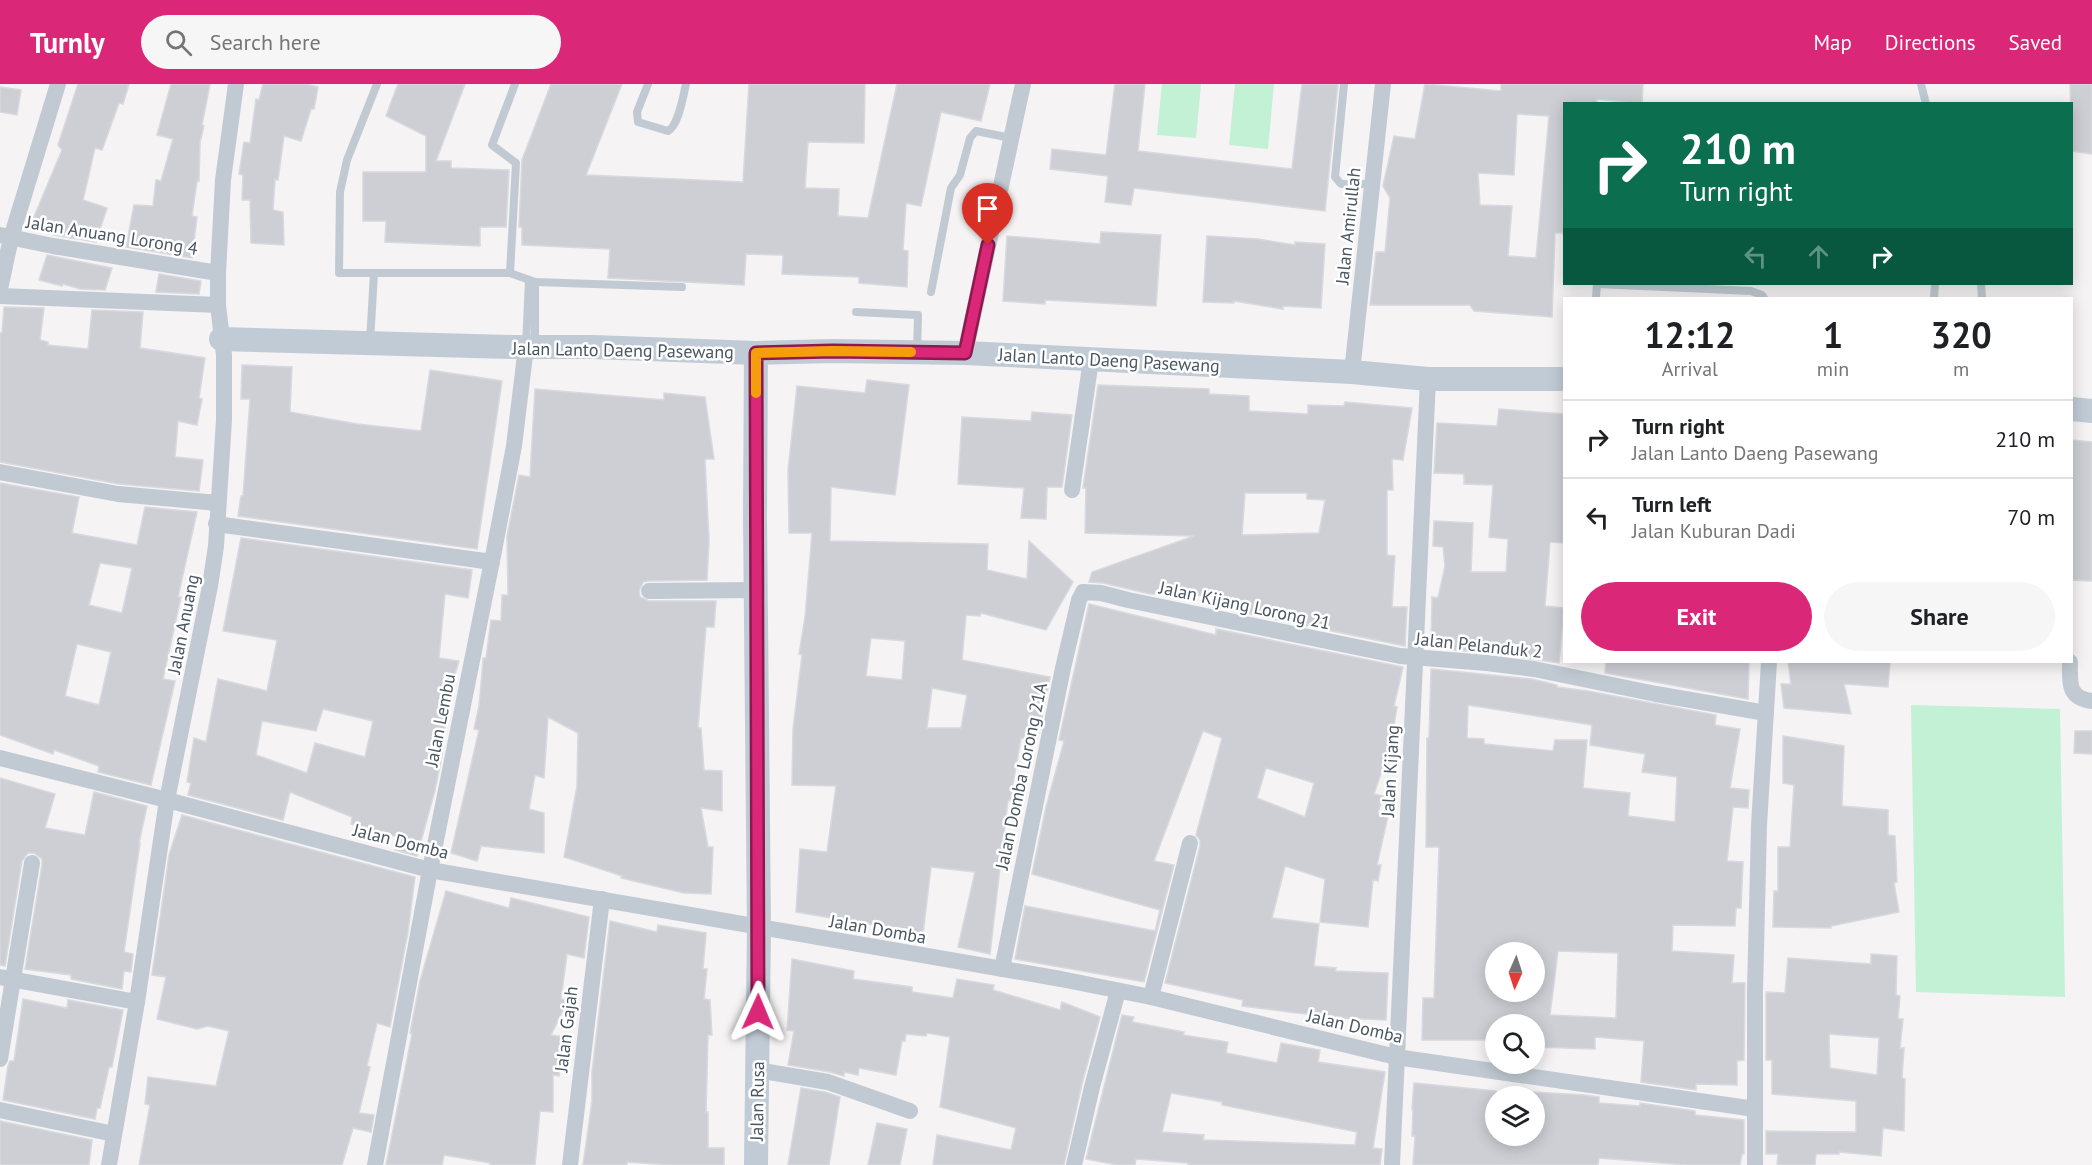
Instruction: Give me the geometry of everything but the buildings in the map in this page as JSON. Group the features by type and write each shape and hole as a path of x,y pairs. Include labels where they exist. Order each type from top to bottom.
{"main road":[{"name":"Jalan Lanto Daeng Pasewang","path":"221,339 756,353 833,351 965,353 1352,372 1428,379 1563,379"},
{"name":"Jalan Rusa","path":"756,353 759,928 756,1165"},
{"path":"2073,409 2092,411"}],"street":[{"path":"0,289 5,236 58,84"},
{"name":"Jalan Anuang","path":"109,1165 137,1002 167,800 210,586 224,420 224,355 218,305 218,273 223,180 236,84"},
{"path":"965,353 1023,84"},
{"name":"Jalan Amirullah","path":"1352,372 1383,84"},
{"name":"Jalan Anuang Lorong 4","path":"5,236 218,273"},
{"path":"0,296 218,305"},
{"name":"Jalan Lembu","path":"375,1165 430,870 514,446 530,347"},
{"path":"1072,490 1091,360"},
{"name":"Jalan Kijang","path":"1392,1165 1408,657 1428,379"},
{"path":"0,472 118,494 218,503"},
{"path":"216,524 492,562"},
{"path":"648,591 756,590"},
{"name":"Jalan Kijang Lorong 21","path":"1083,592 1101,593 1408,657"},
{"name":"Jalan Domba Lorong 21A","path":"1002,969 1063,668 1079,600 1083,592"},
{"name":"Jalan Pelanduk 2","path":"1408,657 1534,669 1656,694 1766,712"},
{"path":"1755,1165 1755,991 1759,825 1769,663"},
{"path":"2070,663 2072,692 2082,700 2092,701"},
{"name":"Jalan Domba","path":"0,758 430,870 1118,991 1396,1057 1755,1109"},
{"path":"1151,998 1190,843"},
{"path":"0,1059 7,978 32,863"},
{"name":"Jalan Gajah","path":"570,1165 602,899"},
{"path":"7,978 137,1002"},
{"path":"1074,1165 1118,991"},
{"path":"757,1070 828,1082 910,1111"},
{"path":"0,1110 114,1134"}],"lane":[{"path":"377,84 347,160 340,192 339,273 510,273 532,281 682,287"},
{"path":"510,273 516,163 492,145 516,84"},
{"path":"648,84 636,117 639,122 669,131 676,123 686,84"},
{"path":"1344,84 1335,177 1341,184 1372,184"},
{"path":"1921,84 1926,102"},
{"path":"931,292 951,188 960,176 970,138 976,131 1011,138"},
{"path":"370,342 374,273"},
{"path":"530,347 532,281"},
{"path":"1619,285 1751,291 1763,297"},
{"path":"856,312 918,315 917,352"}],"green space":[{"path":"1162,84 1201,84 1196,138 1157,135"},
{"path":"1235,84 1274,84 1268,149 1229,145"},
{"path":"1911,705 2060,709 2065,997 1916,992"}],"slow traffic":[{"path":"756,393 756,353 911,352"}],"route":[{"path":"758,1012 756,353 796,351 965,353 988,245"}]}
